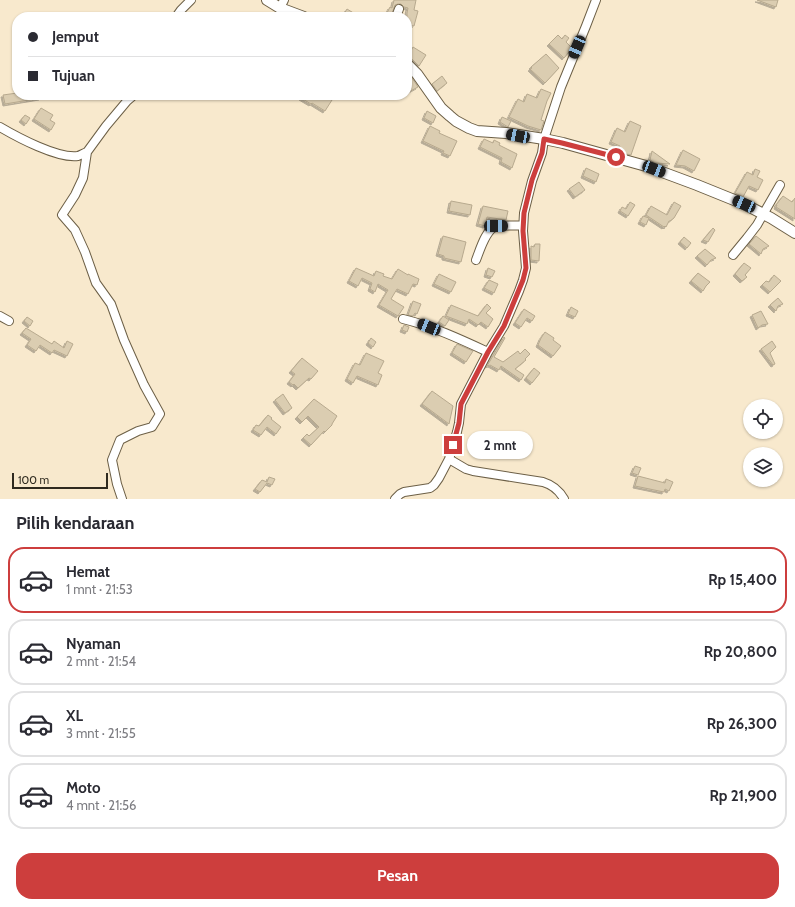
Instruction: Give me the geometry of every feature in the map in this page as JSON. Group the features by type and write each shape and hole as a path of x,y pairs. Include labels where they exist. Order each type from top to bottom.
{"main road":[{"path":"267,0 282,4 296,12"},
{"path":"412,70 441,108 461,124 477,130 506,133 562,143 646,166 709,189 744,204 795,233"}],"street":[{"path":"180,12 191,0"},
{"path":"395,499 404,492 426,489 432,486 439,478 449,459 459,423 461,404 488,352 504,326 523,280 526,268 523,225 524,213 532,180 542,153 544,139 561,87 596,0"},
{"path":"122,499 112,460 120,440 138,431 152,427 160,414 144,385 110,304 96,283 83,247 74,230 62,215 75,195 83,178 87,152 110,121 128,100"},
{"path":"0,127 24,140 60,154 78,156 87,152"},
{"path":"733,255 757,225 780,185"},
{"path":"476,260 488,232 492,228 496,226 523,225"},
{"path":"0,316 9,321"},
{"path":"404,320 416,322 488,352"},
{"path":"449,459 473,472 550,484 562,494 564,499"}],"building":[{"path":"394,0 416,0 414,10 418,11 414,26 412,26 412,12 407,12 408,8 398,4 395,5 392,12 388,12 390,7 392,8"},
{"path":"757,0 778,0 776,7"},
{"path":"347,9 352,12 345,12"},
{"path":"558,35 562,39 565,35 569,38 566,42 571,47 564,58 549,44"},
{"path":"413,47 426,55 419,66 412,59"},
{"path":"546,54 559,68 545,83 530,69"},
{"path":"442,76 447,83 437,91 432,84"},
{"path":"412,78 418,87 412,90"},
{"path":"541,89 551,93 541,120 544,121 541,130 509,117 518,99 524,102 527,94 537,98"},
{"path":"12,94 12,100 29,100 5,104 3,95"},
{"path":"304,100 332,100 325,111 312,103 311,104"},
{"path":"41,108 53,115 50,120 55,123 51,130 34,119"},
{"path":"427,111 436,116 433,123 424,118"},
{"path":"25,115 30,118 26,124 21,120"},
{"path":"502,117 511,121 508,127 500,122"},
{"path":"630,121 641,126 631,155 618,152 620,146 611,142 617,128 625,132"},
{"path":"430,126 440,131 439,133 457,141 450,156 443,153 444,151 423,141"},
{"path":"484,139 493,143 494,140 500,143 499,145 517,154 512,168 501,162 502,158 480,147"},
{"path":"683,150 700,159 694,171 685,166 676,165"},
{"path":"652,151 670,164 655,163 650,160"},
{"path":"586,168 599,174 596,182 583,176"},
{"path":"755,169 760,171 757,177 763,180 758,190 749,186 743,197 735,193 747,172 753,175"},
{"path":"579,182 585,190 575,197 569,189"},
{"path":"783,196 792,202 795,198 795,219 776,207"},
{"path":"451,201 472,205 470,215 449,211"},
{"path":"630,202 635,205 628,216 620,211 622,207 626,209"},
{"path":"674,202 681,206 674,218 669,221 666,227 646,215 651,206 667,215"},
{"path":"483,206 508,211 506,220 487,217 485,226 478,224"},
{"path":"643,216 649,218 646,225 640,222"},
{"path":"713,228 715,230 708,242 703,240"},
{"path":"443,236 466,242 461,262 444,258 444,256 438,254"},
{"path":"756,236 769,246 763,249 761,254 749,244"},
{"path":"684,237 691,243 687,248 680,242"},
{"path":"535,244 540,244 539,261 531,260 531,246 534,247"},
{"path":"705,249 716,258 711,260 707,265 697,256"},
{"path":"744,263 751,268 745,275 747,277 742,281 735,274"},
{"path":"356,268 374,276 376,271 384,274 383,276 392,279 398,269 419,279 417,285 413,284 408,294 397,289 391,299 404,307 398,316 379,305 388,290 378,284 375,292 370,289 372,283 362,278 358,286 349,281"},
{"path":"488,268 495,271 492,277 486,275"},
{"path":"698,273 710,282 703,291 691,281"},
{"path":"439,274 456,282 451,292 434,284"},
{"path":"774,275 781,281 770,292 762,285 766,281 769,282"},
{"path":"489,280 498,284 494,293 484,288"},
{"path":"778,298 783,304 778,306 776,311 770,305"},
{"path":"413,301 421,304 417,314 415,313 413,316 408,315"},
{"path":"487,304 491,308 486,313 493,319 488,327 481,322 478,325 469,319 467,324 446,316 451,305 478,316"},
{"path":"571,307 578,311 575,317 568,314"},
{"path":"524,309 535,316 532,321 527,318 521,327 515,323"},
{"path":"761,311 768,324 762,325 758,328 752,315"},
{"path":"443,316 449,320 445,326 439,322"},
{"path":"27,317 33,321 30,326 24,321"},
{"path":"404,325 409,327 407,332 402,330"},
{"path":"26,328 52,344 54,341 64,348 67,341 73,344 67,356 54,350 52,353 40,345 36,351 27,345 31,339 22,333"},
{"path":"545,332 554,338 553,340 561,346 553,356 538,345"},
{"path":"504,337 505,338 494,357 503,362 518,351 520,354 525,349 530,354 525,359 526,360 515,369 524,375 521,380 501,366 499,370 490,365 487,366"},
{"path":"371,338 376,342 373,347 368,343"},
{"path":"772,341 776,347 770,353 775,364 773,365 761,349"},
{"path":"457,344 473,351 466,362 452,353"},
{"path":"366,353 384,361 378,373 382,375 378,385 357,376 353,383 347,379 355,363 360,365"},
{"path":"302,358 318,371 311,379 309,378 298,388 289,382 295,374 291,371"},
{"path":"534,368 540,373 532,383 526,378"},
{"path":"432,391 453,406 449,424 422,404"},
{"path":"283,394 292,408 285,413 275,400"},
{"path":"314,399 337,416 332,425 311,445 303,438 307,434 309,436 319,427 308,416 302,422 297,417"},
{"path":"268,415 281,427 276,434 267,427 261,435 253,430 256,425 259,426"},
{"path":"635,466 641,468 638,475 632,473"},
{"path":"638,476 665,483 666,479 673,482 669,491 665,489 664,492 635,486"},
{"path":"269,477 275,479 272,485 267,483 260,492 255,489 262,480 267,482"}],"route":[{"path":"453,445 459,423 461,404 488,352 504,326 523,280 526,260 522,221 532,180 544,146 544,139 616,157"}]}
